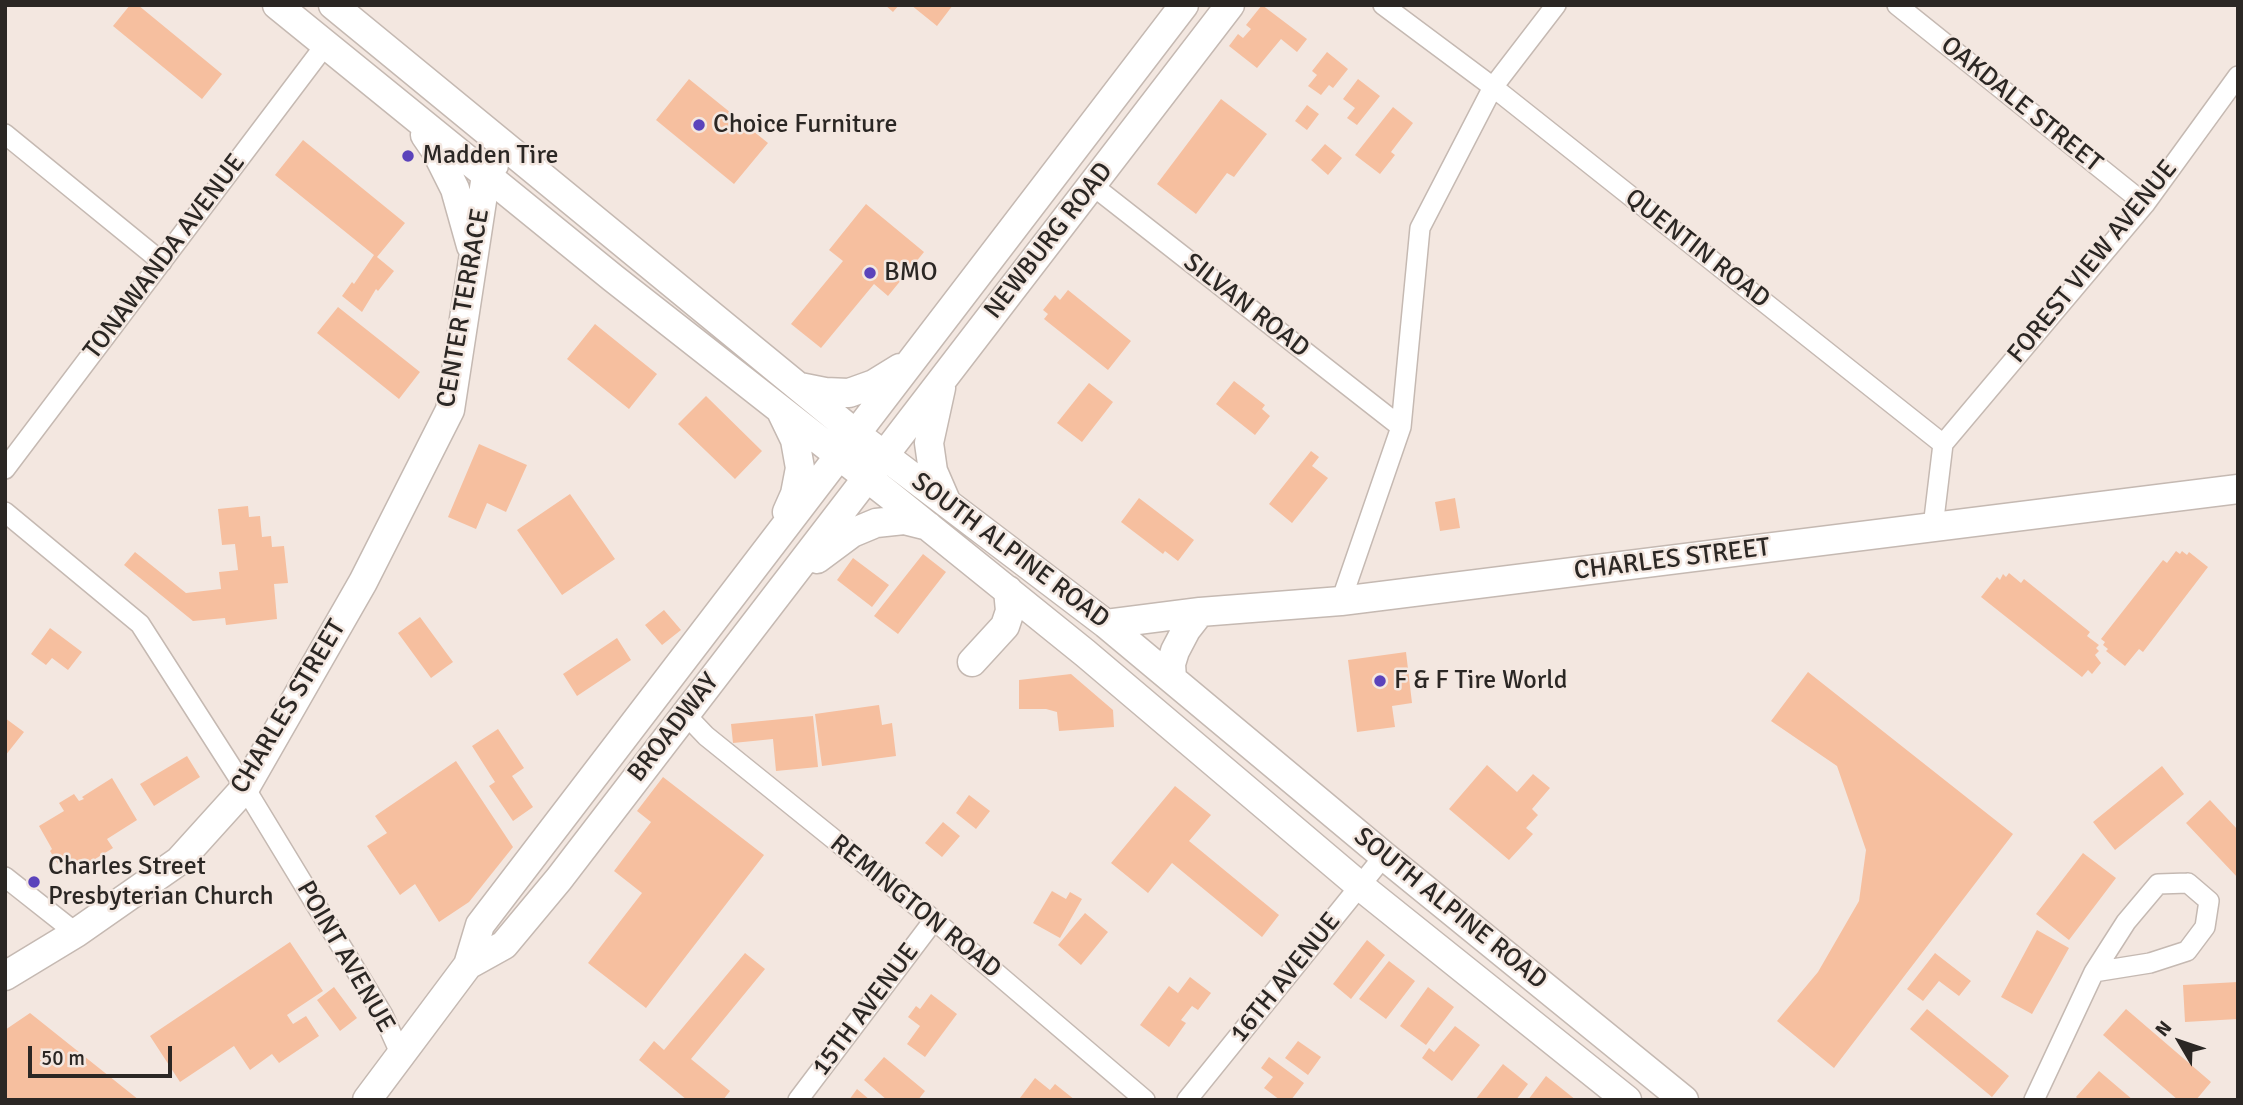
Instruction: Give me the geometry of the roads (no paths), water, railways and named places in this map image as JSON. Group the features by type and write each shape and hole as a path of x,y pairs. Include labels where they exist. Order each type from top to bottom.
{"main road":[{"name":"SOUTH ALPINE ROAD","path":"277,5 780,409 848,445 876,467 928,526 1085,653 1360,886 1626,1100"},
{"name":"SOUTH ALPINE ROAD","path":"333,5 797,386 848,445"},
{"name":"NEWBURG ROAD","path":"848,445 1184,5"},
{"name":"NEWBURG ROAD","path":"876,467 1230,5"},
{"path":"410,113 436,151 455,189 473,258"},
{"name":"CENTER TERRACE","path":"363,582 450,410 486,175 508,149"},
{"path":"797,386 825,392 849,393 874,384 915,358"},
{"path":"943,379 934,409 929,443 933,471 947,503"},
{"path":"778,534 795,494 800,468 795,440 780,409"},
{"name":"BROADWAY","path":"367,1100 468,965 480,925 848,445"},
{"name":"SOUTH ALPINE ROAD","path":"876,467 947,503 1106,624 1673,1096"},
{"name":"BROADWAY","path":"468,965 504,945 559,879 876,467"},
{"name":"CHARLES STREET","path":"1106,624 1200,612 1341,601 2238,489"},
{"path":"780,592 825,552 852,533 876,523 904,520 928,526"},
{"name":"CHARLES STREET","path":"5,976 76,933 179,861 245,788 363,582"},
{"path":"972,662 1005,626 1010,611 1008,590"},
{"path":"1172,680 1171,664 1175,651 1200,612"}],"street":[{"name":"QUENTIN ROAD","path":"1383,5 1493,87 1943,444"},
{"path":"1341,601 1401,427 1420,228 1493,87 1556,5"},
{"name":"OAKDALE STREET","path":"1897,5 2144,204"},
{"name":"TONAWANDA AVENUE","path":"5,469 326,44"},
{"name":"FOREST VIEW AVENUE","path":"1943,444 2144,204 2238,76"},
{"path":"5,134 162,262"},
{"name":"SILVAN ROAD","path":"1092,185 1401,427"},
{"path":"1933,527 1943,444"},
{"name":"POINT AVENUE","path":"5,512 140,624 245,788 383,1015 401,1055"},
{"name":"REMINGTON ROAD","path":"685,714 706,736 934,920 1145,1100"},
{"name":"16TH AVENUE","path":"1187,1100 1384,856"},
{"path":"5,877 76,933"},
{"path":"2034,1100 2094,972 2126,922 2158,884 2188,883 2209,901 2206,927 2187,951 2150,963 2094,972"},
{"name":"15TH AVENUE","path":"798,1100 934,920"}],"place":[{"name":"Choice Furniture","path":"699,125"},
{"name":"Madden Tire","path":"408,156"},
{"name":"BMO","path":"870,273"},
{"name":"F & F Tire World","path":"1380,681"},
{"name":"Charles Street Presbyterian Church","path":"34,882"}]}
